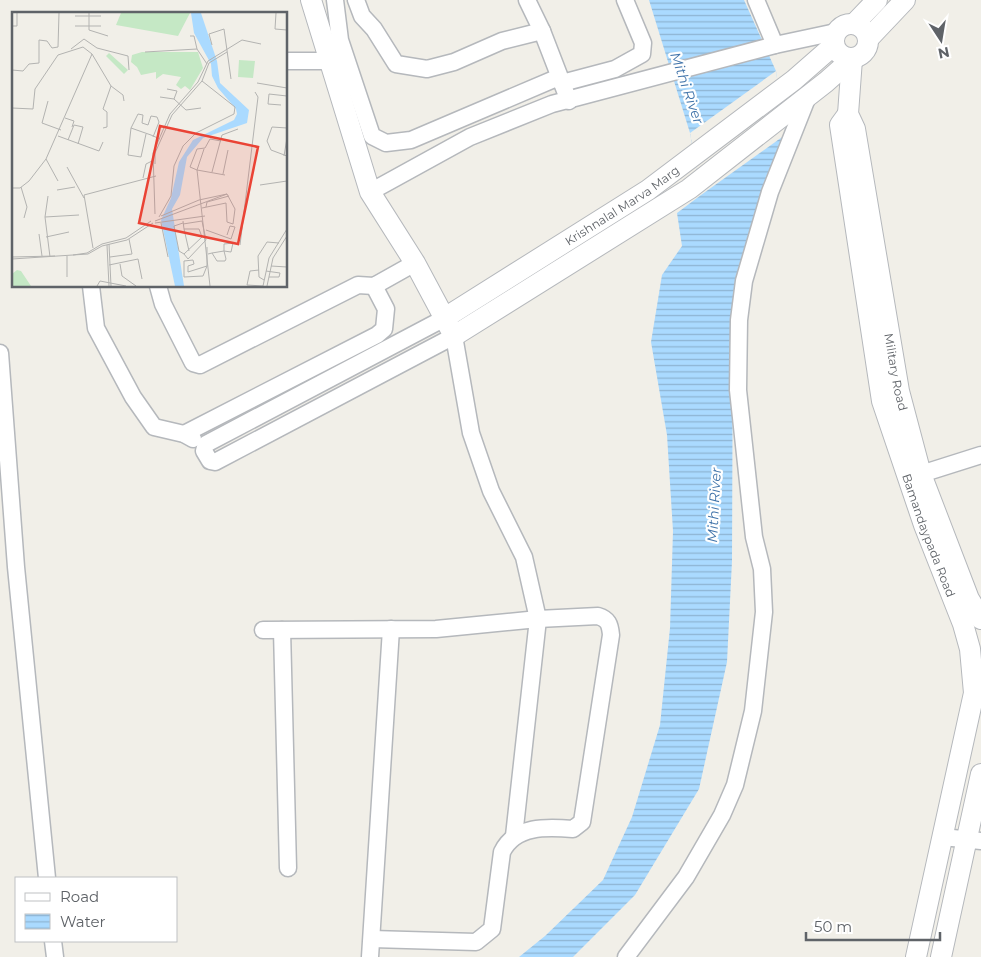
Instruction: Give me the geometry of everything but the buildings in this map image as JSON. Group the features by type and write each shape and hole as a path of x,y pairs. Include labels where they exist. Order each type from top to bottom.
{"street":[{"path":"527,0 542,31 569,101"},
{"path":"336,7 340,40 372,136 386,143 411,140 561,80 615,69 642,54 643,43 625,0"},
{"path":"756,0 773,46"},
{"path":"854,24 877,0"},
{"path":"868,38 905,0"},
{"path":"514,836 538,619 524,557 491,491 471,433 454,336 443,320 415,263 370,192 314,10 357,3 396,64 427,69 454,62 502,41 542,31"},
{"path":"370,192 470,137 543,108 773,46 835,38 846,24 854,24 866,31 868,38 865,52 852,59 689,189 454,336 215,462 210,461 204,451 206,444 443,320"},
{"path":"835,38 837,52 843,57 852,59"},
{"name":"Krishnalal Marva Marg","path":"443,320 648,190 679,168 794,80 835,38"},
{"name":"Military Road","path":"852,59 848,114 840,125 861,212 878,323 899,391 921,474 931,523 969,599 975,621"},
{"path":"288,61 330,61"},
{"path":"626,957 686,876 722,816 735,785 753,711 764,612 762,569 754,537 738,390 738,320 744,281 759,226 804,99"},
{"path":"159,288 163,304 193,363 200,365 358,284 374,286 415,263"},
{"path":"184,434 377,335 384,329 386,309 374,286"},
{"path":"92,288 96,328 133,397 154,427 184,434 205,447"},
{"name":"Bamandaypada Road","path":"878,323 882,401 931,523"},
{"path":"0,353 16,567 47,877"},
{"path":"312,388 321,406"},
{"path":"921,474 981,455"},
{"path":"263,630 436,629 538,619 598,616 605,618 610,624 612,634 582,822 573,829 555,828 524,831 506,843 502,852 492,929 476,942 372,939"},
{"path":"916,957 977,693 975,621"},
{"path":"370,957 391,629"},
{"path":"282,630 288,868"},
{"path":"941,957 952,911 975,841 981,774"},
{"path":"943,837 975,841"},
{"path":"927,906 952,911"},
{"path":"53,942 55,957"}],"water":[{"name":"Mithi River","path":"649,0 744,0 776,71 785,135 733,294 732,561 727,662 699,789 635,895 573,957 519,957 545,936 603,880 632,817 660,725 670,628 673,531 667,435 651,342 662,275 682,246 677,213 701,195 690,133"}],"pier":[{"path":"776,71 785,135 701,195 690,133"}]}
